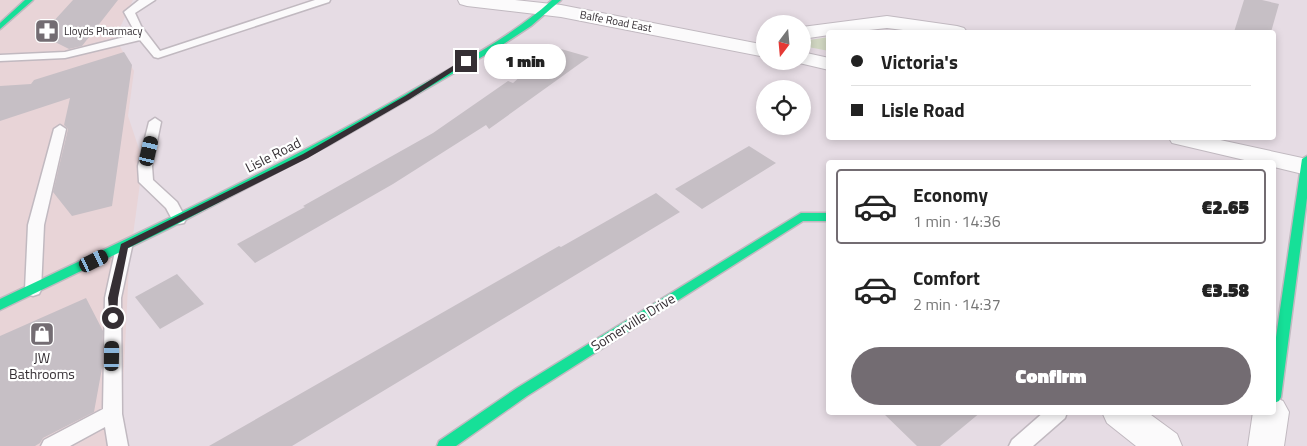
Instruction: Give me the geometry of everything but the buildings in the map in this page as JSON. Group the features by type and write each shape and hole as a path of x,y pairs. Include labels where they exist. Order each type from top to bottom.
{"street":[{"path":"0,27 29,0"},
{"name":"Balfe Road East","path":"467,0 552,5 756,48"},
{"name":"Lisle Road","path":"0,305 124,247 305,156 408,98 552,5"},
{"path":"811,32 887,22 943,30"},
{"path":"811,60 826,63"},
{"path":"1191,140 1306,163 1304,218 1276,385"},
{"name":"Somerville Drive","path":"444,446 522,392 801,217 826,217"},
{"path":"1123,415 1164,446"},
{"path":"1266,446 1271,415"}],"lane":[{"path":"150,0 142,2 129,12 136,27 158,55 325,0"},
{"path":"22,56 136,27"},
{"path":"0,58 65,55 143,36"},
{"path":"155,122 145,166 146,182 172,205 180,219"},
{"path":"33,290 36,225 60,129"},
{"path":"118,446 112,414 113,298 124,247"},
{"path":"51,446 112,414"},
{"path":"1019,446 1055,415"}],"shaded area":[{"path":"0,0 133,0 115,38 134,71 128,116 143,161 129,265 121,428 125,446 0,446"}],"green space":[{"path":"826,37 826,50 811,48 811,40"}],"traffic: fast":[{"path":"0,27 29,0"},
{"path":"0,305 218,199 326,143 496,45 543,13 557,0"},
{"path":"1276,383 1307,159"},
{"path":"444,446 522,392 801,217 826,217"}],"place":[{"name":"Lloyds Pharmacy","path":"47,31"},
{"name":"JW Bathrooms","path":"42,334"}],"route":[{"path":"113,318 113,298 124,247 305,156 408,98 466,61"}]}
